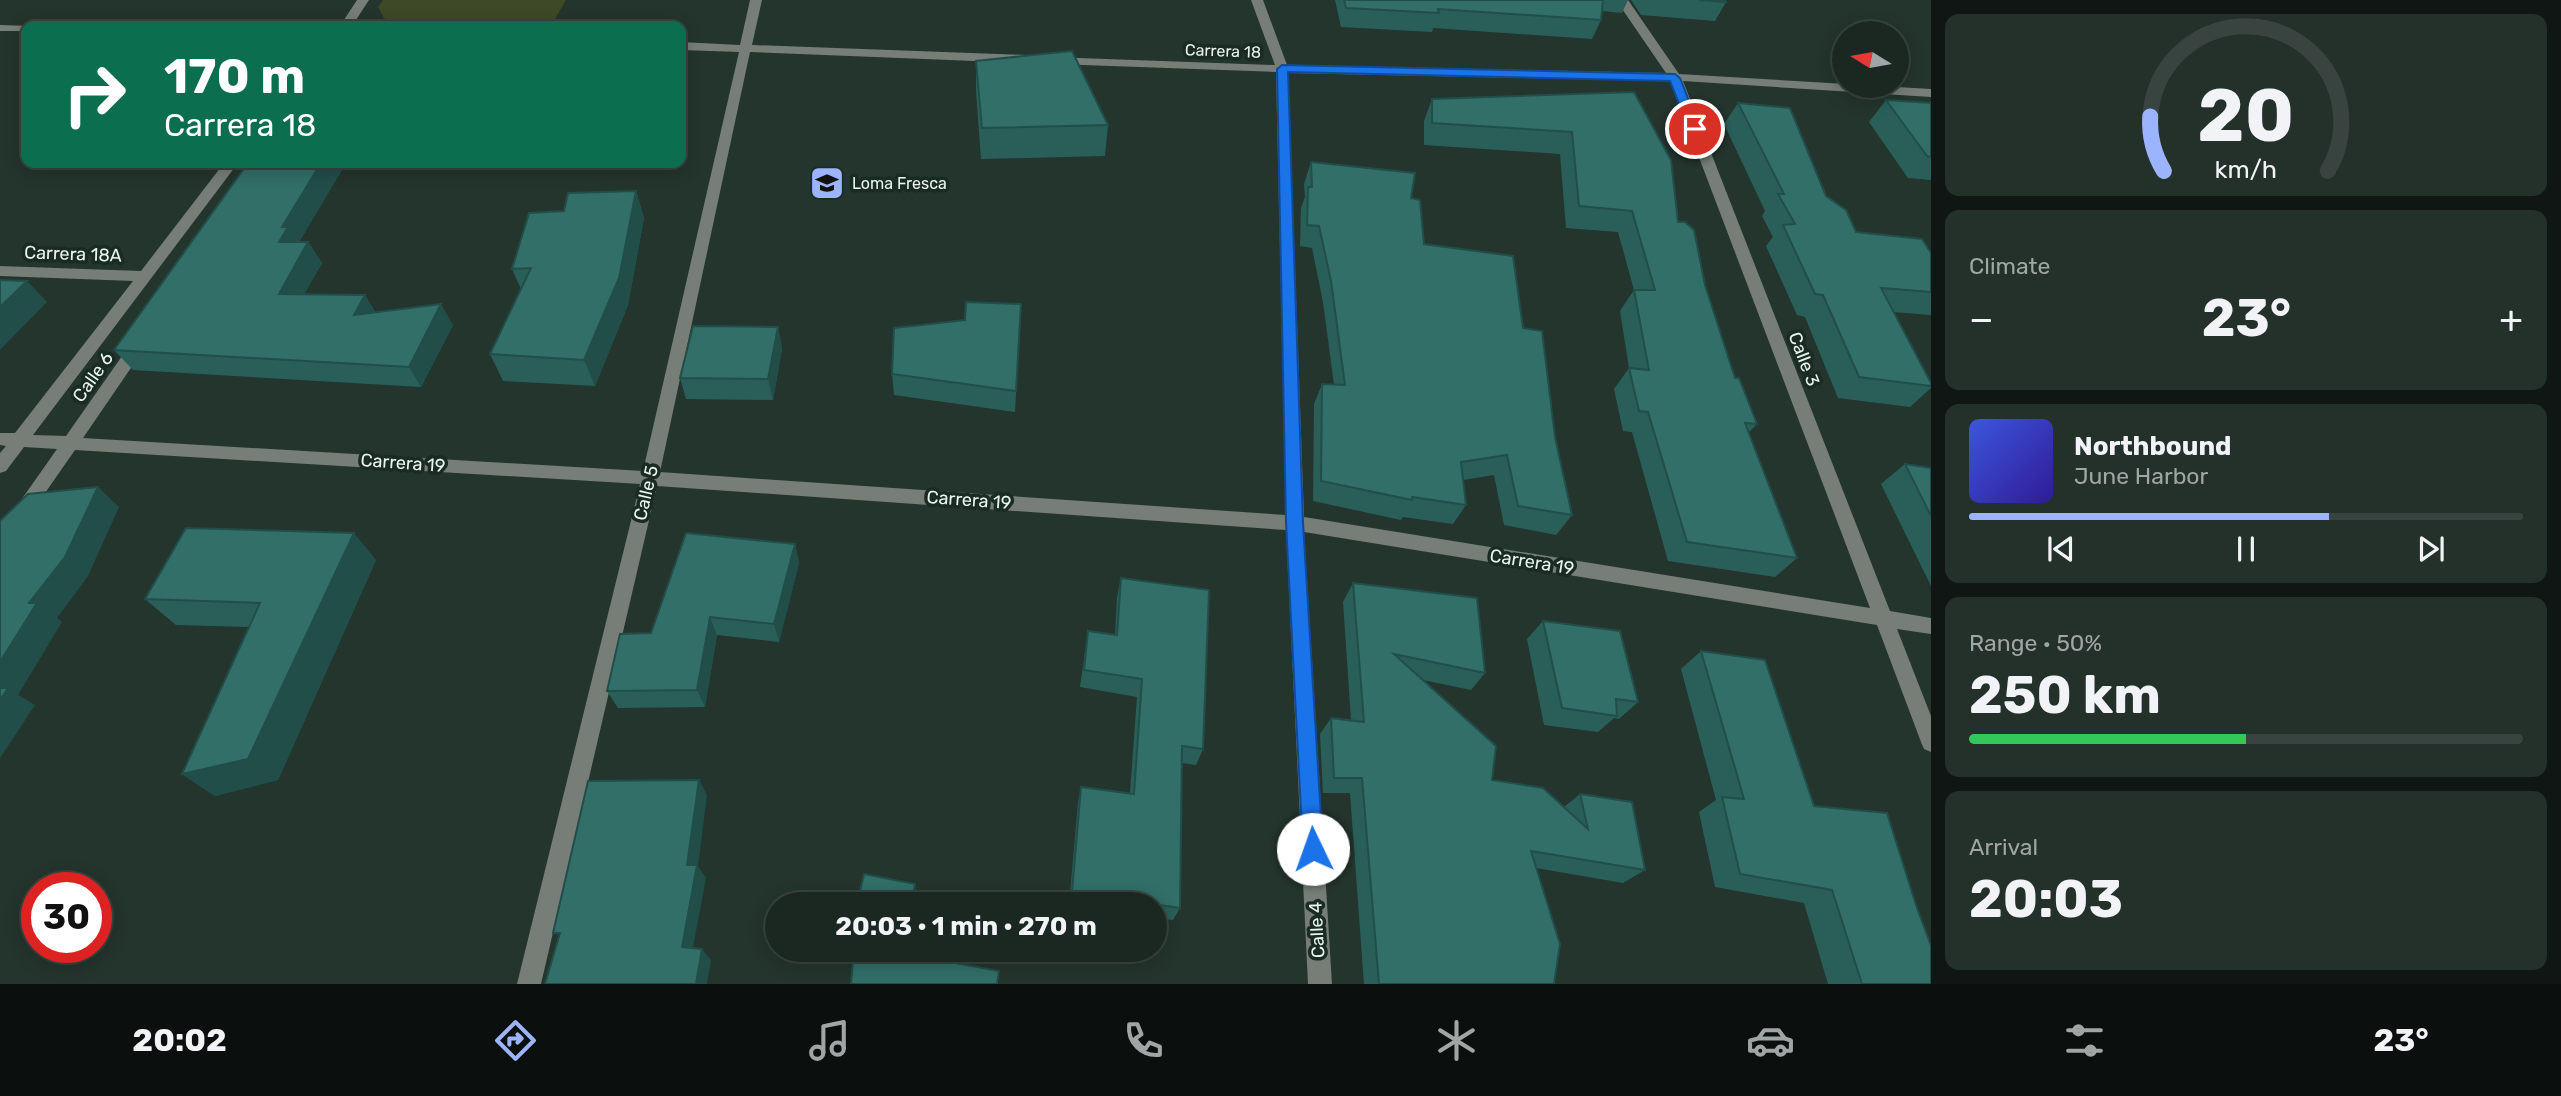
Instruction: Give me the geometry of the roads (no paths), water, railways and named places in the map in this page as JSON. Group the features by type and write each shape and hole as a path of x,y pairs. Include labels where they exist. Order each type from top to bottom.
{"street":[{"path":"349,21 363,0"},
{"name":"Calle 5","path":"529,984 650,479 756,0"},
{"name":"Calle 4","path":"1257,0 1282,69 1294,523 1320,984"},
{"name":"Calle 3","path":"1622,0 1675,78 1931,742"},
{"path":"0,28 21,28"},
{"path":"686,46 1034,59"},
{"name":"Carrera 18","path":"1048,60 1282,69 1675,78 1931,93"},
{"name":"Calle 6","path":"0,466 227,168"},
{"name":"Carrera 18A","path":"0,271 145,276"},
{"name":"Calle 6","path":"0,544 149,330"},
{"name":"Carrera 19","path":"0,439 650,479 1294,523 1931,626"}],"place":[{"name":"Loma Fresca","path":"827,183"}]}
